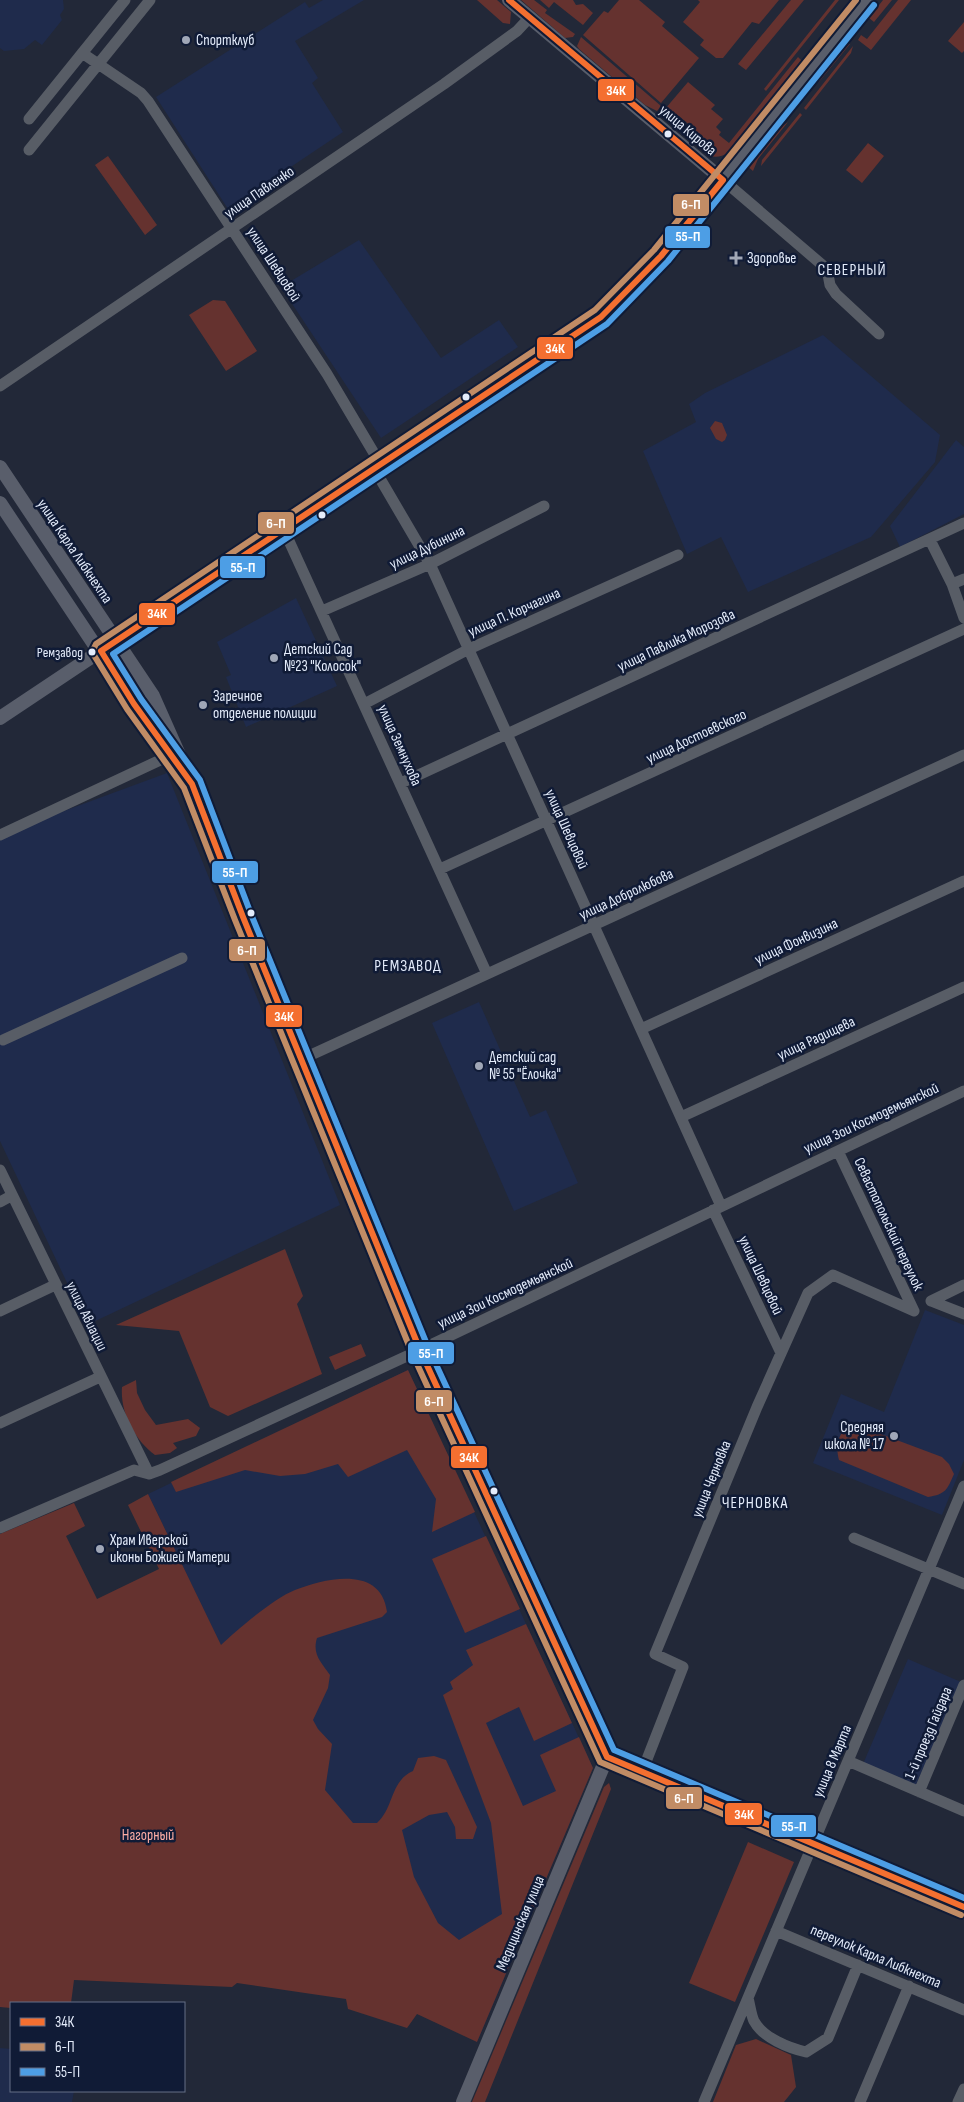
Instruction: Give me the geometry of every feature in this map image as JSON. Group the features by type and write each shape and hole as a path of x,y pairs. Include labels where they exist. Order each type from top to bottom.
{"main road":[{"name":"улица Кирова","path":"509,0 723,180"},
{"path":"0,718 601,317 661,256 867,0"},
{"name":"улица Карла Либкнехта","path":"0,467 153,696 192,784 300,1060 420,1350 607,1758"},
{"name":"улица Карла Либкнехта","path":"0,503 101,651 134,704 192,784"},
{"path":"607,1758 964,1907"},
{"name":"Медицинская улица","path":"463,2102 607,1758"}],"street":[{"path":"29,150 150,0"},
{"path":"29,119 123,2 137,16"},
{"name":"улица Павленко","path":"0,386 484,56 517,32 530,18"},
{"name":"улица Шевцовой","path":"82,53 98,66 141,93 148,101 327,374 378,467 430,564 547,821 681,1117 717,1208 781,1353"},
{"name":"улица Кирова","path":"723,180 827,269 830,285 836,294 879,334"},
{"name":"улица Дубинина","path":"322,611 430,564 544,506"},
{"name":"улица Павлика Морозова","path":"401,783 964,523"},
{"name":"улица Земнухова","path":"284,530 487,974"},
{"path":"930,540 952,584 964,618"},
{"name":"улица П. Корчагина","path":"364,704 468,648 678,555"},
{"path":"952,584 964,579"},
{"name":"улица Достоевского","path":"440,870 964,629"},
{"path":"0,835 172,755"},
{"name":"улица Добролюбова","path":"300,1060 964,755"},
{"name":"улица Фонвизина","path":"641,1029 964,881"},
{"path":"3,1040 182,958"},
{"name":"улица Радищева","path":"681,1117 964,987"},
{"name":"улица Зои Космодемьянской","path":"0,1528 134,1470 149,1474 420,1350 964,1090"},
{"name":"Севастопольский переулок","path":"838,1151 914,1311"},
{"name":"улица Авиации","path":"0,1170 149,1474"},
{"path":"0,1202 12,1196"},
{"name":"улица Черновка","path":"642,1772 683,1667 655,1654 808,1293 833,1275 914,1311"},
{"path":"0,1311 55,1285"},
{"path":"964,1285 931,1301 964,1314"},
{"path":"0,1423 100,1377"},
{"name":"улица 8 Марта","path":"704,2102 964,1488"},
{"path":"854,1538 964,1584"},
{"name":"1-й проезд Гайдара","path":"919,1792 964,1685"},
{"path":"848,1760 964,1812"},
{"name":"переулок Карла Либкнехта","path":"776,1931 964,2010"},
{"path":"748,1998 754,2022 766,2034 790,2049 806,2052 828,2038 858,1965"},
{"path":"860,2102 909,1986"},
{"path":"958,2102 964,2089"}],"shaded area":[{"path":"0,0 63,0 64,9 60,15 62,20 42,45 35,40 24,49 4,51 0,48"},
{"path":"323,0 364,0 295,41 318,78 312,83 343,132 228,209 156,97 305,2 309,8"},
{"path":"359,240 441,358 499,320 518,347 381,438 281,287"},
{"path":"823,335 940,435 935,462 871,537 748,592 721,537 687,554 643,451 696,422 689,404 705,393"},
{"path":"956,440 964,447 964,514 900,547 890,526"},
{"name":"Детский Сад №23 \"Колосок\"","path":"296,598 337,686 246,727 226,677 231,675 217,642"},
{"path":"167,773 340,1205 87,1325 0,1141 0,837 18,828"},
{"path":"479,1002 530,1117 546,1110 578,1183 514,1211 432,1023"},
{"name":"Средняя школа № 17","path":"925,1310 964,1325 964,1460 942,1515 813,1463 841,1394 884,1412"},
{"path":"408,1370 593,1768 477,2042 221,1646 148,1494"},
{"path":"908,1659 961,1682 915,1787 863,1764"},
{"path":"0,2048 10,2049 10,2092 74,2092 72,2102 0,2102"}],"green space":[{"path":"477,0 497,0 511,12 510,24 503,23"},
{"path":"521,0 534,0 547,10 545,13 575,34 573,37 565,38"},
{"path":"540,0 573,0 576,5 583,4 593,13 583,25 554,2 549,8"},
{"path":"619,0 639,0 665,22 662,26 699,58 661,103 583,35 604,11 608,13"},
{"path":"698,0 779,0 759,24 752,22 723,58 716,58 700,45 704,40 683,22 700,2"},
{"path":"791,0 804,0 746,70 738,64"},
{"path":"835,0 839,0 766,91 764,89"},
{"path":"883,0 892,0 874,22 869,18"},
{"path":"898,0 911,0 871,50 858,40 861,35 867,39"},
{"path":"964,22 964,51 962,53 948,41"},
{"path":"581,37 661,106 657,111 645,105 579,49 577,46"},
{"path":"846,44 850,44 818,83 833,56"},
{"path":"853,46 851,53 806,110 804,108"},
{"path":"798,57 802,61 802,67 775,95 729,152 724,155 714,157 702,151 695,143 699,138 694,129 679,116 674,117 665,109 688,82 715,105 711,109 723,119 716,127 721,132 719,135 729,143"},
{"path":"800,113 802,115 761,166 762,160"},
{"path":"788,122 758,159 753,171 746,165 768,137"},
{"path":"868,143 884,156 862,183 846,170"},
{"path":"108,156 157,225 145,235 95,165"},
{"path":"213,300 225,301 257,351 226,371 189,315"},
{"path":"715,421 722,423 727,435 722,442 716,439 710,428"},
{"path":"122,666 153,707 158,722 119,668"},
{"path":"285,1249 303,1296 297,1304 322,1374 228,1416 210,1407 179,1331 116,1325"},
{"path":"361,1344 366,1356 335,1370 329,1357"},
{"path":"408,1370 475,1512 432,1532 436,1499 407,1450 348,1477 338,1464 305,1474 280,1476 245,1470 176,1492 171,1482"},
{"path":"136,1380 137,1393 145,1410 156,1425 188,1419 200,1428 196,1436 173,1443 177,1448 170,1453 155,1455 148,1449 130,1425 122,1397 122,1387"},
{"path":"854,1424 942,1457 949,1464 954,1474 947,1488 942,1493 928,1497 839,1460 837,1449 841,1434"},
{"name":"Нагорный","path":"148,1494 221,1645 277,1600 286,1594 308,1586 336,1579 350,1579 363,1581 374,1587 383,1597 387,1612 382,1617 317,1638 317,1653 330,1675 328,1688 313,1720 318,1729 332,1744 325,1790 353,1823 377,1823 387,1810 400,1781 413,1771 418,1758 434,1756 446,1760 477,1827 473,1839 456,1839 455,1827 447,1812 429,1815 402,1830 414,1877 438,1923 459,1940 502,1914 491,1823 443,1695 453,1689 450,1682 473,1665 466,1650 526,1624 572,1723 534,1741 519,1707 486,1723 523,1806 556,1791 540,1755 579,1737 593,1768 477,2042 417,2014 407,2028 348,2009 346,1999 237,1983 232,1987 74,1980 71,2002 10,2002 10,2008 0,2007 0,1534 74,1503 85,1526 66,1536 97,1599 159,1569 128,1505"},
{"path":"486,1536 520,1609 465,1633 432,1559"},
{"path":"609,1783 611,1789 485,2102 472,2102 604,1787"},
{"path":"748,1842 794,1862 735,2002 689,1983"},
{"path":"756,2039 791,2055 796,2087 784,2102 713,2102 736,2045"}],"transit line":[{"name":"34К","path":"509,0 723,180"},
{"name":"6-П","path":"856,0 654,250 595,310 96,644 92,652 127,709 184,788 235,920 412,1353 600,1762 961,1915"},
{"name":"55-П","path":"874,5 668,261 607,324 113,654 141,699 200,780 251,914 428,1347 614,1750 964,1898"},
{"name":"34К","path":"723,180 661,256 601,317 101,651 134,704 192,784 243,917 420,1350 607,1757 964,1907"}],"place":[{"name":"Спортклуб","path":"186,40"},
{"name":"Здоровье","path":"736,258"},
{"name":"Ремзавод","path":"92,652"},
{"name":"Детский Сад №23 \"Колосок\"","path":"274,658"},
{"name":"Заречное отделение полиции","path":"203,705"},
{"name":"Детский сад № 55 \"Ёлочка\"","path":"479,1066"},
{"name":"Средняя школа № 17","path":"894,1436"},
{"name":"Храм Иверской иконы Божией Матери","path":"100,1549"}],"district":[{"name":"СЕВЕРНЫЙ","path":"852,269"},
{"name":"РЕМЗАВОД","path":"408,965"},
{"name":"ЧЕРНОВКА","path":"755,1502"}]}
